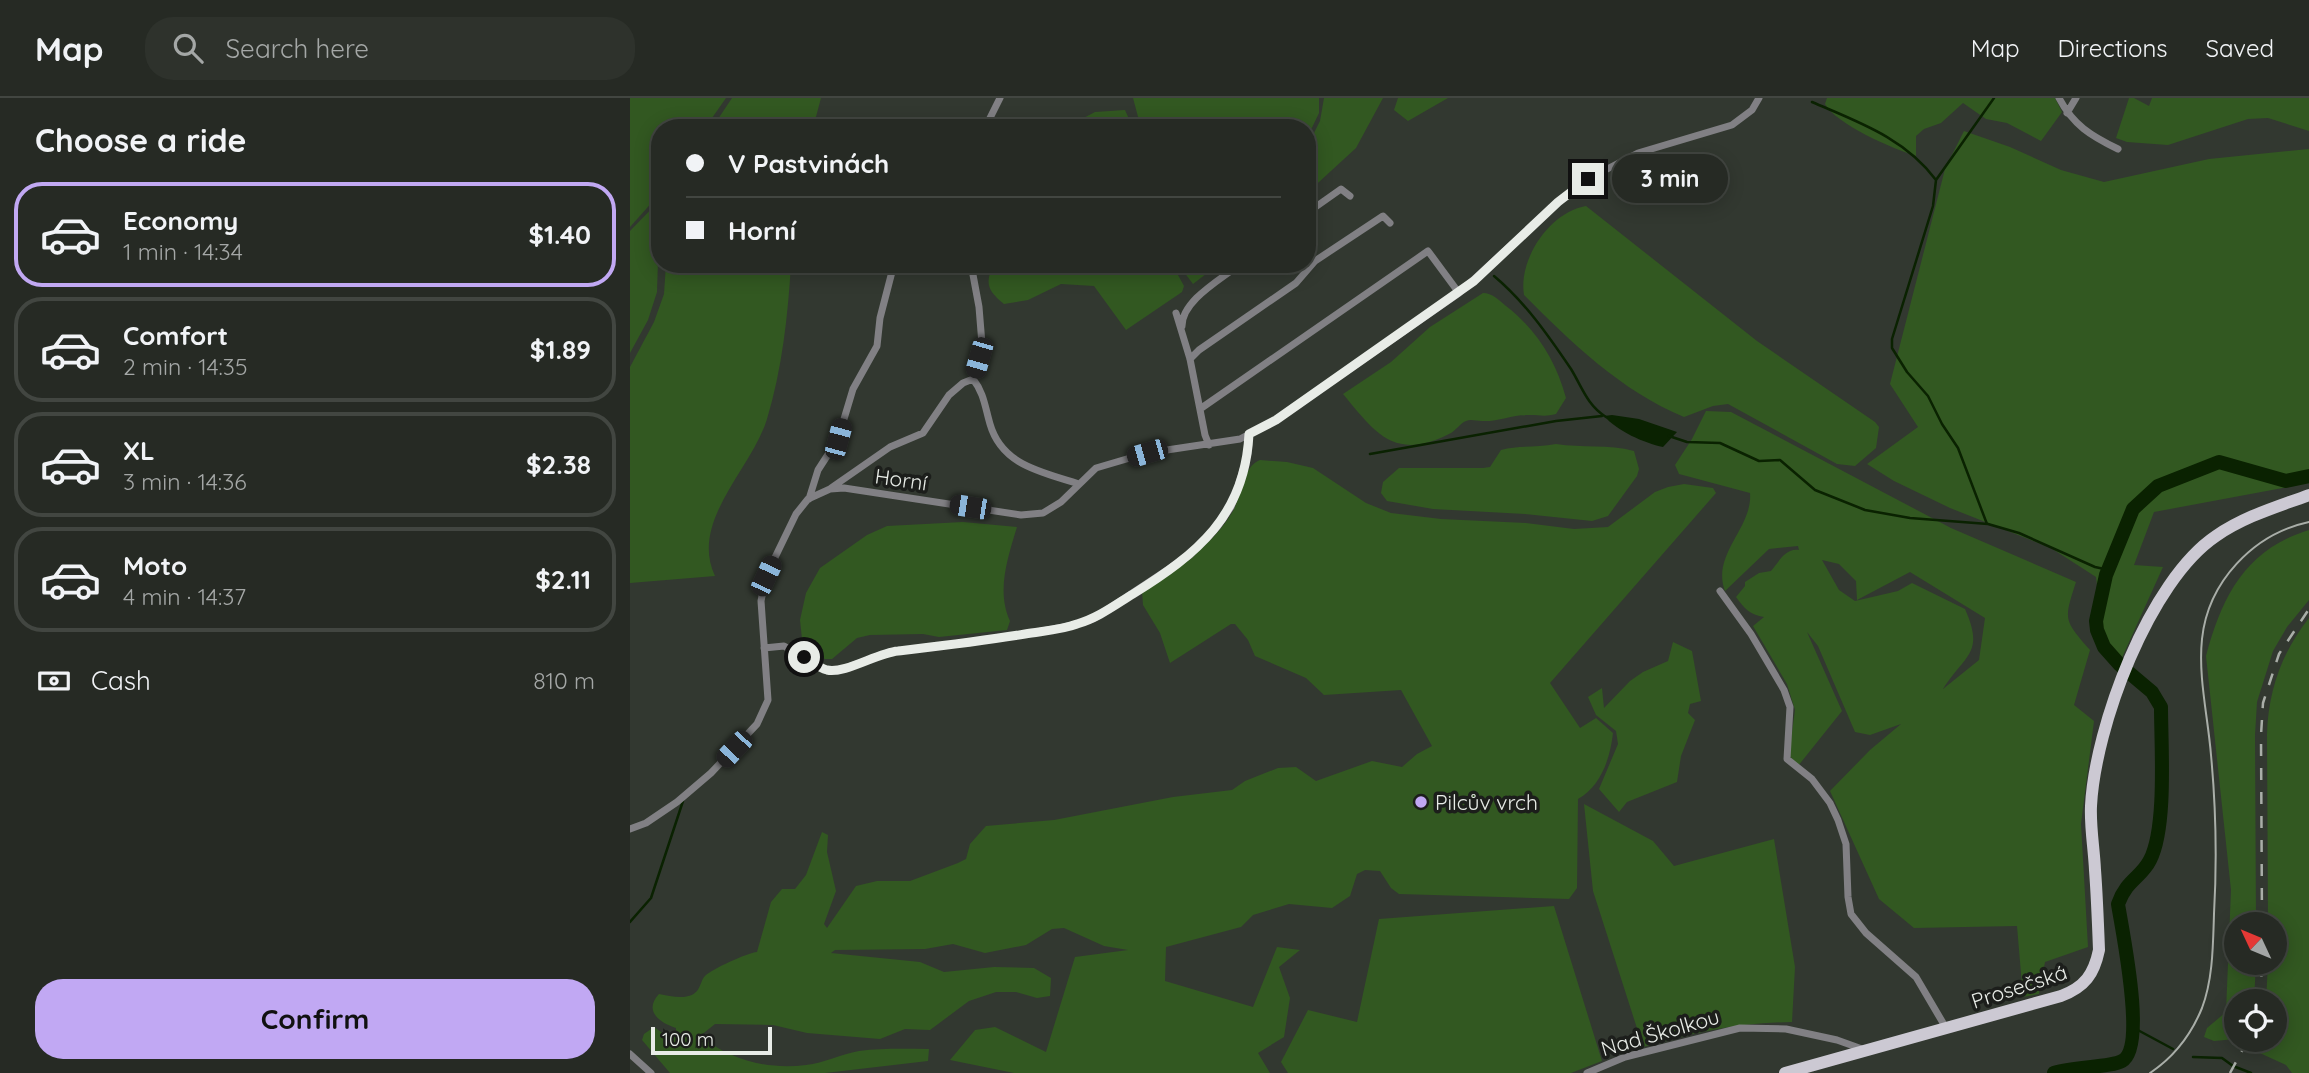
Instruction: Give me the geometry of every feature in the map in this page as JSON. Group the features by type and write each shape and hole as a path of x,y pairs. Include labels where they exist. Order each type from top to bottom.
{"main road":[{"name":"Prosečská","path":"1785,1073 2080,988 2094,972 2099,950 2091,805 2104,727 2130,660 2169,586 2195,554 2214,537 2239,522 2309,495"}],"street":[{"path":"990,119 1000,98"},
{"name":"Horní","path":"830,488 1021,514 1043,513 1061,502 1096,468 1147,453 1240,439 1276,420 1459,292 1558,202 1588,179 1638,153 1732,125 1752,110 1759,98"},
{"path":"2059,98 2067,113 2082,129 2118,149"},
{"path":"2067,113 2076,98"},
{"path":"1316,206 1342,187 1350,196"},
{"path":"1316,260 1383,216 1390,223"},
{"path":"1200,409 1428,251 1459,292"},
{"path":"630,829 646,823 677,802 712,773 757,724 768,700 762,590 796,514 808,499 818,470 838,439 853,389 877,346 880,318 892,273"},
{"path":"973,273 982,344 973,379"},
{"path":"1182,330 1182,317 1190,306 1229,273"},
{"path":"1190,359 1296,283 1305,273"},
{"path":"1176,313 1190,359 1209,445"},
{"path":"808,499 830,488 890,447 923,433 948,396 963,383 973,379"},
{"path":"973,379 982,390 996,442 1009,457 1023,465 1079,485"},
{"path":"764,648 784,646 825,670 837,671 890,652 1027,634 1093,619 1191,555 1218,526 1236,493 1248,453 1249,434"},
{"path":"1720,591 1721,597 1751,634 1784,690 1790,707 1787,759 1812,779 1830,803 1838,820 1846,844 1851,914 1866,933 1916,977 1946,1028"},
{"name":"Nad Školkou","path":"1587,1073 1625,1057 1740,1028 1800,1031 1837,1040 1866,1051"},
{"path":"630,1054 651,1073"}],"shaded area":[{"path":"630,98 726,98 711,119 651,119 651,203 630,227"},
{"path":"732,98 821,98 815,119 718,119"},
{"path":"1133,98 1319,98 1316,119 1139,119"},
{"path":"1324,98 1383,98 1356,148 1316,185 1316,129"},
{"path":"1398,98 1448,98 1408,121 1394,110"},
{"path":"1827,98 2055,98 2062,112 2041,141 2007,123 1986,119 1963,103 1941,123 1924,129 1916,136 1916,156 1880,142 1841,120 1825,104"},
{"path":"2129,98 2149,106 2152,98 2309,98 2309,131 2268,118 2248,119 2168,145 2127,142 2116,138"},
{"path":"1125,110 1129,119 1082,119 1095,112"},
{"path":"1964,131 2010,147 2061,170 2104,182 2209,159 2309,149 2309,483 2154,512 2134,565 2163,567 2120,662 2103,631 2096,577 2051,548 1950,508 1894,481 1867,464 1918,427 1890,384 1945,169"},
{"path":"1586,206 1757,341 1875,422 1879,427 1876,448 1855,466 1837,464 1728,404 1713,406 1684,417 1639,394 1598,364 1524,295 1526,267 1539,239 1560,217"},
{"path":"651,209 651,273 658,273 657,292 648,320 630,353 630,231"},
{"path":"665,273 790,273 777,381 767,419 716,515 710,535 709,556 715,576 630,583 630,367 654,322 664,294"},
{"path":"990,273 1177,273 1184,286 1182,292 1126,330 1094,286 1061,284 1028,300 1004,304 991,291"},
{"path":"1185,273 1207,273 1193,284"},
{"path":"1483,293 1495,297 1517,315 1544,347 1557,371 1566,398 1556,414 1524,415 1488,421 1468,420 1449,434 1414,445 1400,444 1388,439 1366,421 1343,394 1391,362 1430,327"},
{"path":"1706,411 1731,412 1951,528 2076,582 2069,604 2068,619 2090,650 2074,705 2094,721 2081,824 2088,947 2045,962 2039,994 2023,997 2017,926 1914,928 1879,899 1830,791 1870,750 1901,724 1870,735 1855,732 1818,646 1807,632 1842,711 1798,766 1789,755 1795,710 1787,684 1753,626 1764,617 1748,610 1736,597 1745,582 1759,573 1771,571 1786,553 1799,550 1798,546 1769,549 1725,591 1723,565 1745,518 1750,493 1679,474 1675,465","holes":["1822,560 1839,564 1856,581 1857,600 1910,572 1985,618 1979,660 1943,689 1973,645 1971,624 1965,609 1912,583 1898,591 1855,601 1839,590"]},
{"path":"1604,416 1639,419 1677,432 1663,447 1623,431"},
{"path":"1556,444 1634,451 1639,469 1637,476 1608,516 1592,521 1433,509 1387,501 1381,493 1383,482 1399,468 1490,467 1501,450"},
{"path":"1260,460 1313,468 1366,503 1391,513 1574,529 1608,527 1655,492 1668,487 1684,484 1713,488 1716,493 1550,683 1580,728 1596,718 1613,733 1603,771 1593,787 1578,799 1577,888 1569,899 1399,894 1391,888 1380,871 1365,870 1357,874 1350,896 1332,908 1289,904 1253,915 1241,927 1166,947 1165,981 1253,1007 1277,947 1300,950 1279,967 1290,998 1284,1037 1258,1053 1270,1073 1014,1073 950,1060 975,1030 995,1027 1046,1052 1075,957 1128,950 1104,946 1064,928 1052,929 1026,945 985,953 953,944 925,949 835,950 831,953 920,962 944,972 994,967 1034,968 1051,978 1050,996 1037,998 1016,992 996,992 969,1001 930,1030 905,1029 880,1039 807,1033 773,1025 715,1024 700,1036 737,1057 777,1066 806,1065 859,1051 885,1049 929,1049 928,1061 825,1073 670,1073 642,1040 644,1034 654,1027 671,1039 676,1034 676,1028 659,1020 653,1011 654,1000 659,994 689,996 698,989 709,973 738,958 757,952 771,902 782,889 795,889 806,875 822,832 828,835 827,852 836,891 824,924 827,928 856,886 877,881 910,881 958,863 966,859 970,844 986,826 1054,820 1173,797 1232,790 1245,781 1278,768 1296,767 1316,781 1372,761 1402,767 1432,746 1401,690 1324,695 1306,678 1255,656 1248,640 1235,624 1170,663 1160,633 1143,605 1142,591 1192,556 1215,536 1233,511 1249,469"},
{"path":"963,522 1017,527 1005,574 1004,598 1010,621 1007,630 939,637 923,634 870,635 857,638 832,659 814,654 802,639 800,620 806,593 820,568 867,535 887,526"},
{"path":"2309,530 2309,600 2287,627 2273,651 2257,702 2256,912 2230,912 2231,890 2206,656 2220,614 2240,578 2253,562 2287,538"},
{"path":"2309,618 2309,1073 2292,1073 2286,1065 2258,1052 2287,1052 2287,989 2267,989 2267,975 2287,975 2287,912 2268,912 2267,735 2270,703 2278,673 2299,631"},
{"path":"1673,642 1692,651 1701,701 1690,704 1688,713 1695,720 1681,756 1677,782 1627,802 1619,812 1599,789 1618,744 1616,731 1596,715 1588,697 1602,688 1604,708 1630,681 1668,661"},
{"path":"1584,804 1653,841 1674,866 1774,839 1795,967 1792,1022 1717,1029 1643,1047 1593,891"},
{"path":"1554,906 1602,1061 1571,1073 1288,1073 1281,1062 1308,1010 1357,1022 1379,919"},
{"path":"2228,975 2255,975 2255,989 2227,989"},
{"path":"2224,1014 2224,1040 2214,1041 2204,1037 2207,1028"}],"waterway":[{"path":"1936,180 1994,98"},
{"path":"1812,102 1863,124 1895,142 1924,165 1936,180 1933,206 1892,339 1892,348 1907,372 1928,396 1958,448 1987,524"},
{"path":"1494,276 1536,320 1571,369 1589,401 1606,417"},
{"path":"1370,454 1556,421 1602,416"},
{"path":"1669,436 1687,442 1720,443 1759,461 1780,460 1815,490 1865,510 1910,518 1988,524 2019,533 2095,567 2109,570"},
{"path":"2054,1073 2122,1061 2129,1052 2132,1035 2131,987 2118,904 2126,889 2150,860 2159,828 2162,785 2161,707 2152,692 2120,665 2104,647 2096,621 2106,575 2133,509 2158,486 2219,462 2286,481 2309,476"},
{"path":"630,922 651,898 683,801"},
{"path":"2134,1028 2173,1049"},
{"path":"2193,1057 2222,1058 2251,1073"}],"tram line":[{"path":"2150,1073 2174,1053 2193,1027 2206,997 2213,950 2216,834 2211,755 2201,668 2206,618 2213,598 2224,580 2252,549 2269,537 2309,522"}],"railway":[{"path":"2262,912 2263,703 2279,654 2309,609"},
{"path":"2261,975 2261,989"},
{"path":"2230,1073 2241,1052"}],"place":[{"name":"Pilcův vrch","path":"1421,802"}],"route":[{"path":"804,657 825,670 837,671 890,652 1015,636 1093,619 1159,578 1191,555 1208,538 1231,506 1248,453 1249,434 1276,420 1474,281 1558,202 1588,179"}]}
